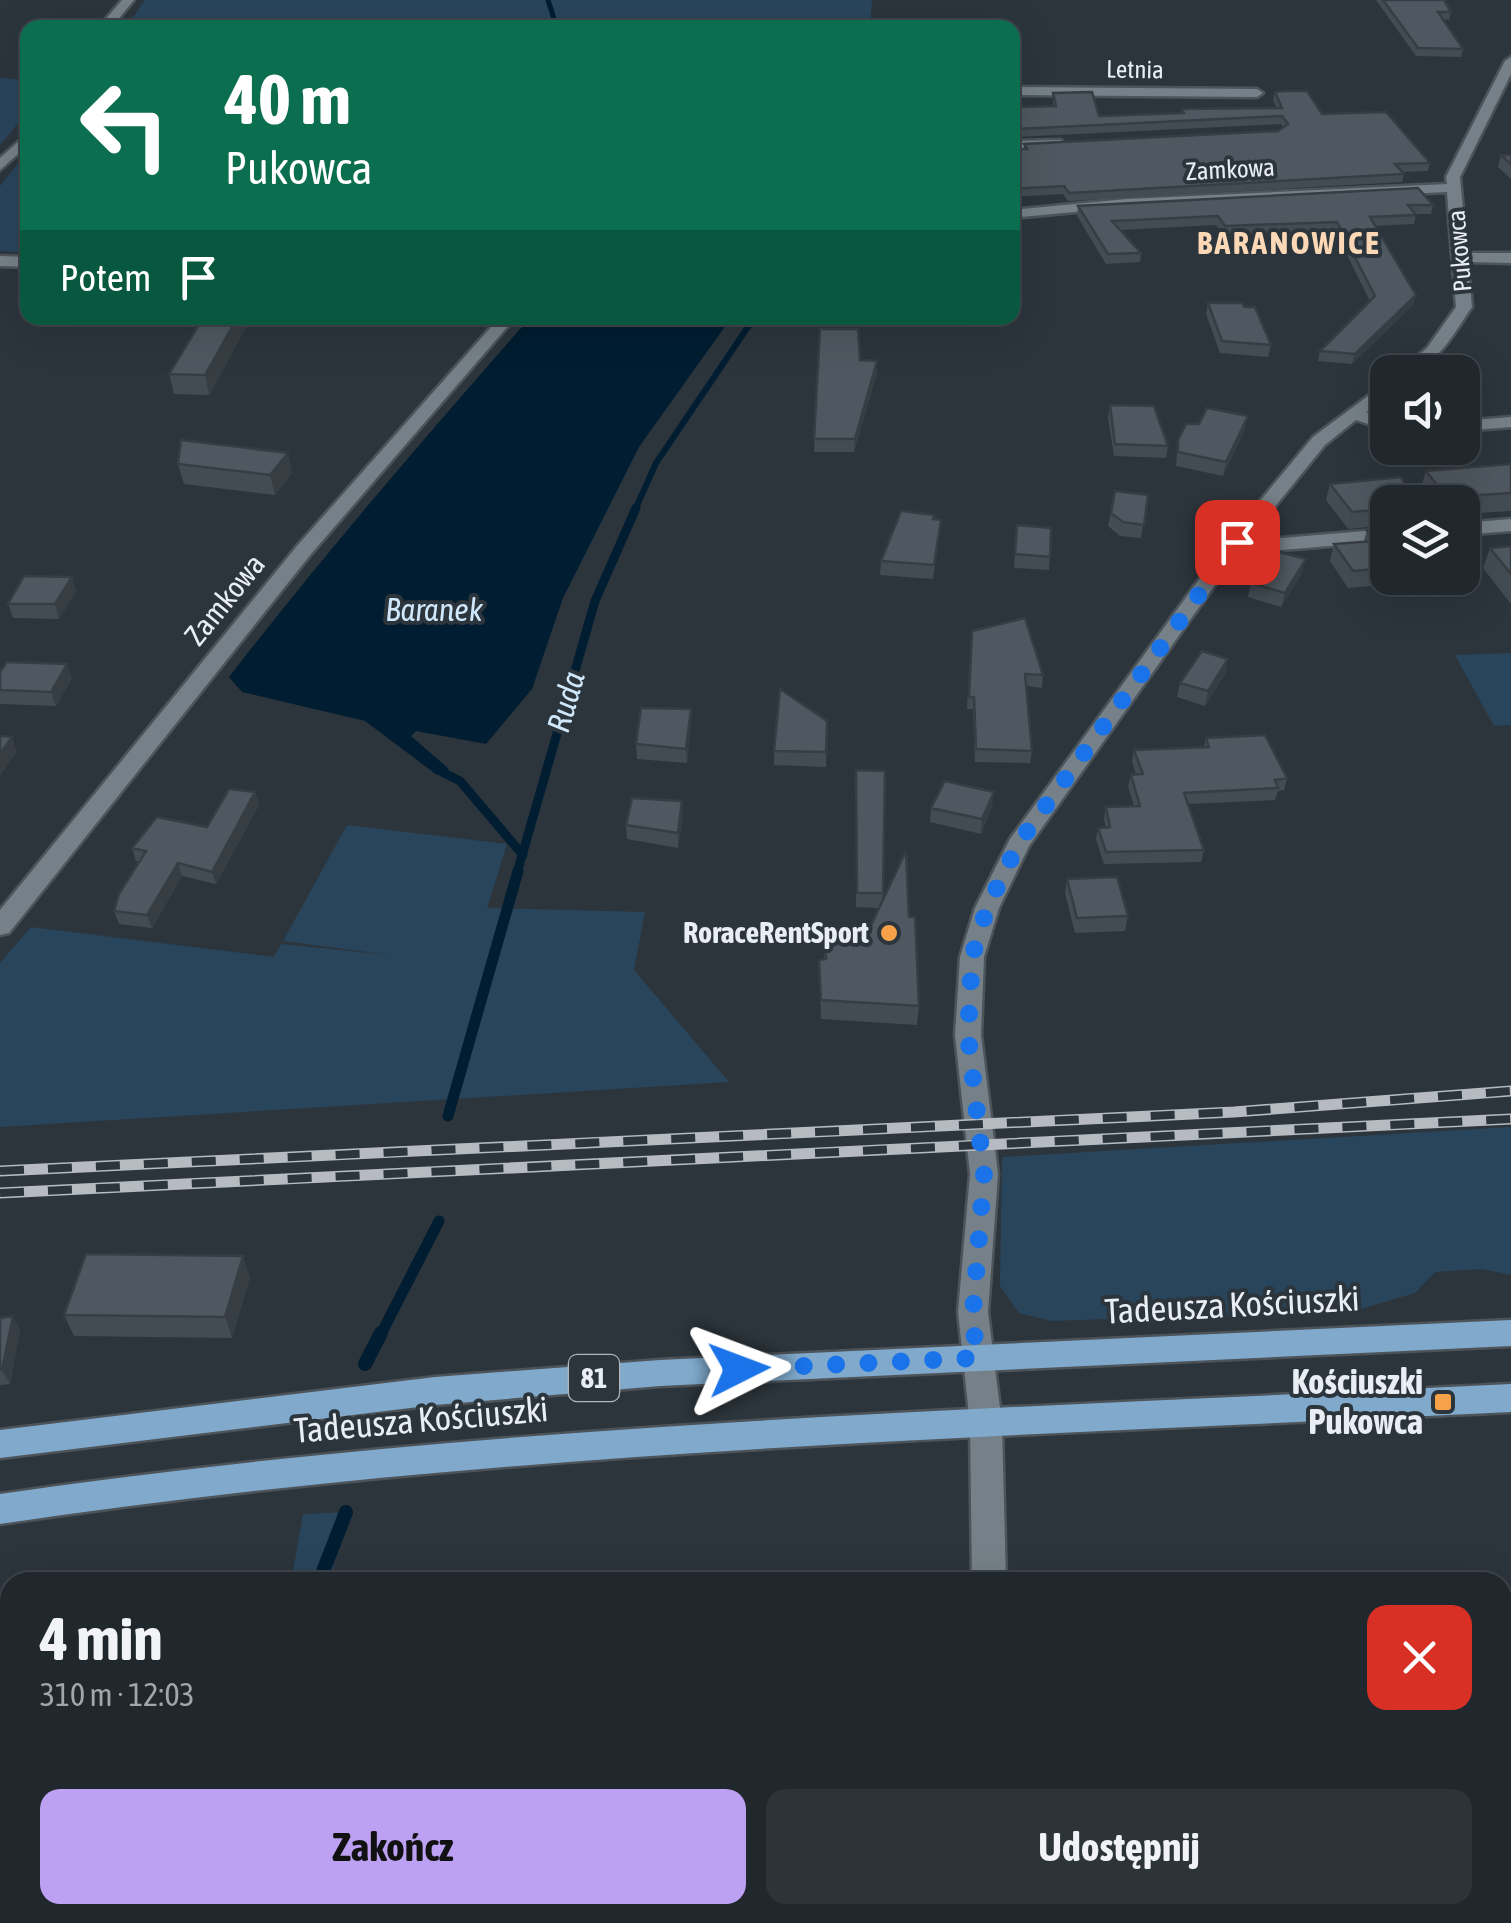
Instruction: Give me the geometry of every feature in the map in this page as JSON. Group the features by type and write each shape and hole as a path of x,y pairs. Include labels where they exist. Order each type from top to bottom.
{"main road":[{"name":"Tadeusza Kościuszki","path":"0,1444 435,1391 660,1373 1511,1333"},
{"name":"Tadeusza Kościuszki","path":"0,1509 155,1486 451,1456 1511,1398"}],"street":[{"path":"111,20 128,0"},
{"name":"Pukowca","path":"1428,355 1464,307 1462,257 1452,188 1468,139 1511,61"},
{"name":"Letnia","path":"1020,90 1257,93"},
{"path":"1020,145 1069,142"},
{"path":"0,166 20,145"},
{"name":"Zamkowa","path":"1020,213 1146,202 1452,188"},
{"path":"1462,257 1511,258"},
{"name":"Zamkowa","path":"0,927 304,550 501,325"},
{"path":"990,1572 986,1424 973,1312 984,1174 968,1035 972,957 987,908 1018,844 1237,542 1320,441 1370,400"},
{"path":"1352,413 1370,420"},
{"path":"1480,425 1511,422"},
{"path":"1480,528 1511,525"},
{"path":"1237,542 1282,544 1370,537"}],"shaded area":[{"path":"145,0 872,0 871,20 131,20"},
{"path":"0,78 20,79 20,121 0,145"},
{"path":"20,161 20,252 0,251 0,186"},
{"path":"1511,653 1511,725 1494,726 1455,655"},
{"path":"347,825 507,844 487,908 645,912 634,970 729,1082 0,1127 0,963 31,927 274,957 281,944 398,956 283,941"},
{"path":"1511,1127 1511,1275 1481,1269 1435,1272 1415,1293 1357,1310 1052,1321 1019,1313 1000,1286 1002,1157"},
{"path":"346,1512 332,1572 293,1572 303,1514"}],"water":[{"name":"Baranek","path":"526,325 726,325 639,447 563,598 532,689 486,744 416,731 411,736 449,769 437,775 365,721 242,692 229,677 336,544"}],"building":[{"path":"1383,0 1444,0 1451,12 1438,12 1463,49 1418,48"},
{"path":"1307,91 1322,114 1386,112 1430,163 1395,164 1404,174 1069,193 1064,186 1020,189 1020,149 1027,149 1024,144 1278,131 1288,124 1282,116 1020,129 1020,107 1056,106 1053,93 1092,92 1099,116 1184,113 1182,109 1282,108 1275,92"},
{"path":"1418,188 1433,205 1408,205 1416,215 1370,217 1416,295 1355,354 1320,351 1375,296 1337,222 1225,226 1218,216 1112,221 1141,253 1108,254 1078,206"},
{"path":"1208,303 1255,307 1271,345 1222,341"},
{"path":"199,325 233,325 205,375 169,374"},
{"path":"820,329 858,329 860,360 877,361 855,439 814,439"},
{"path":"1110,405 1154,406 1168,446 1115,444"},
{"path":"1207,408 1248,416 1226,462 1178,452 1178,440 1186,424 1199,424"},
{"path":"181,440 288,453 270,475 178,464"},
{"path":"1511,464 1511,493 1480,495 1480,485 1437,485 1426,471"},
{"path":"1401,477 1405,485 1370,485 1370,510 1352,512 1330,484"},
{"path":"1115,491 1148,495 1144,525 1123,522 1111,513"},
{"path":"901,511 934,515 933,519 941,520 934,565 881,561"},
{"path":"1017,525 1051,528 1050,557 1015,554"},
{"path":"1370,541 1370,570 1353,571 1334,544"},
{"path":"1511,546 1511,574 1490,548"},
{"path":"1272,550 1306,559 1285,593 1251,583"},
{"path":"24,576 72,577 55,604 8,604"},
{"path":"1025,618 1043,675 1025,674 1032,751 976,749 974,697 969,697 972,631"},
{"path":"1202,651 1228,659 1208,691 1180,683"},
{"path":"7,662 67,664 51,692 0,690 0,672"},
{"path":"780,689 827,721 826,752 774,751"},
{"path":"641,708 691,709 686,749 636,744"},
{"path":"1265,735 1287,778 1275,780 1278,788 1184,793 1204,850 1106,852 1098,828 1110,827 1106,807 1140,806 1131,775 1143,774 1134,750 1209,747 1206,738"},
{"path":"0,736 12,737 0,754"},
{"path":"856,770 885,771 883,893 857,893"},
{"path":"945,781 994,792 982,819 931,808"},
{"path":"229,789 255,792 212,872 178,863 147,915 114,911 119,894 146,851 132,848 157,817 207,827"},
{"path":"632,798 682,801 678,833 626,825"},
{"path":"906,851 909,917 915,917 919,1006 821,1000 819,960 826,959 825,938 865,938"},
{"path":"1117,877 1128,916 1077,918 1067,879"},
{"path":"86,1254 243,1256 225,1317 64,1315"},
{"path":"13,1316 2,1370 0,1370 0,1318"}],"waterway":[{"name":"Ruda","path":"548,0 554,20"},
{"name":"Ruda","path":"635,510 656,463 749,325"},
{"name":"Ruda","path":"522,854 595,601 636,508"},
{"path":"442,772 460,781 522,854"},
{"name":"Ruda","path":"517,873 522,854"},
{"name":"Ruda","path":"448,1116 518,871"},
{"name":"Ruda","path":"380,1336 439,1221"},
{"name":"Ruda","path":"365,1364 381,1333"},
{"name":"Ruda","path":"323,1572 346,1512"}],"railway":[{"path":"0,1171 1234,1112 1511,1091"},
{"path":"0,1193 1511,1119"}],"place":[{"name":"RoraceRentSport","path":"889,933"},
{"name":"Kościuszki Pukowca","path":"1443,1402"}],"district":[{"name":"BARANOWICE","path":"1289,243"}],"route":[{"path":"739,1369 976,1358 973,1312 984,1174 968,1035 972,957 987,908 1018,844 1237,542"}]}
